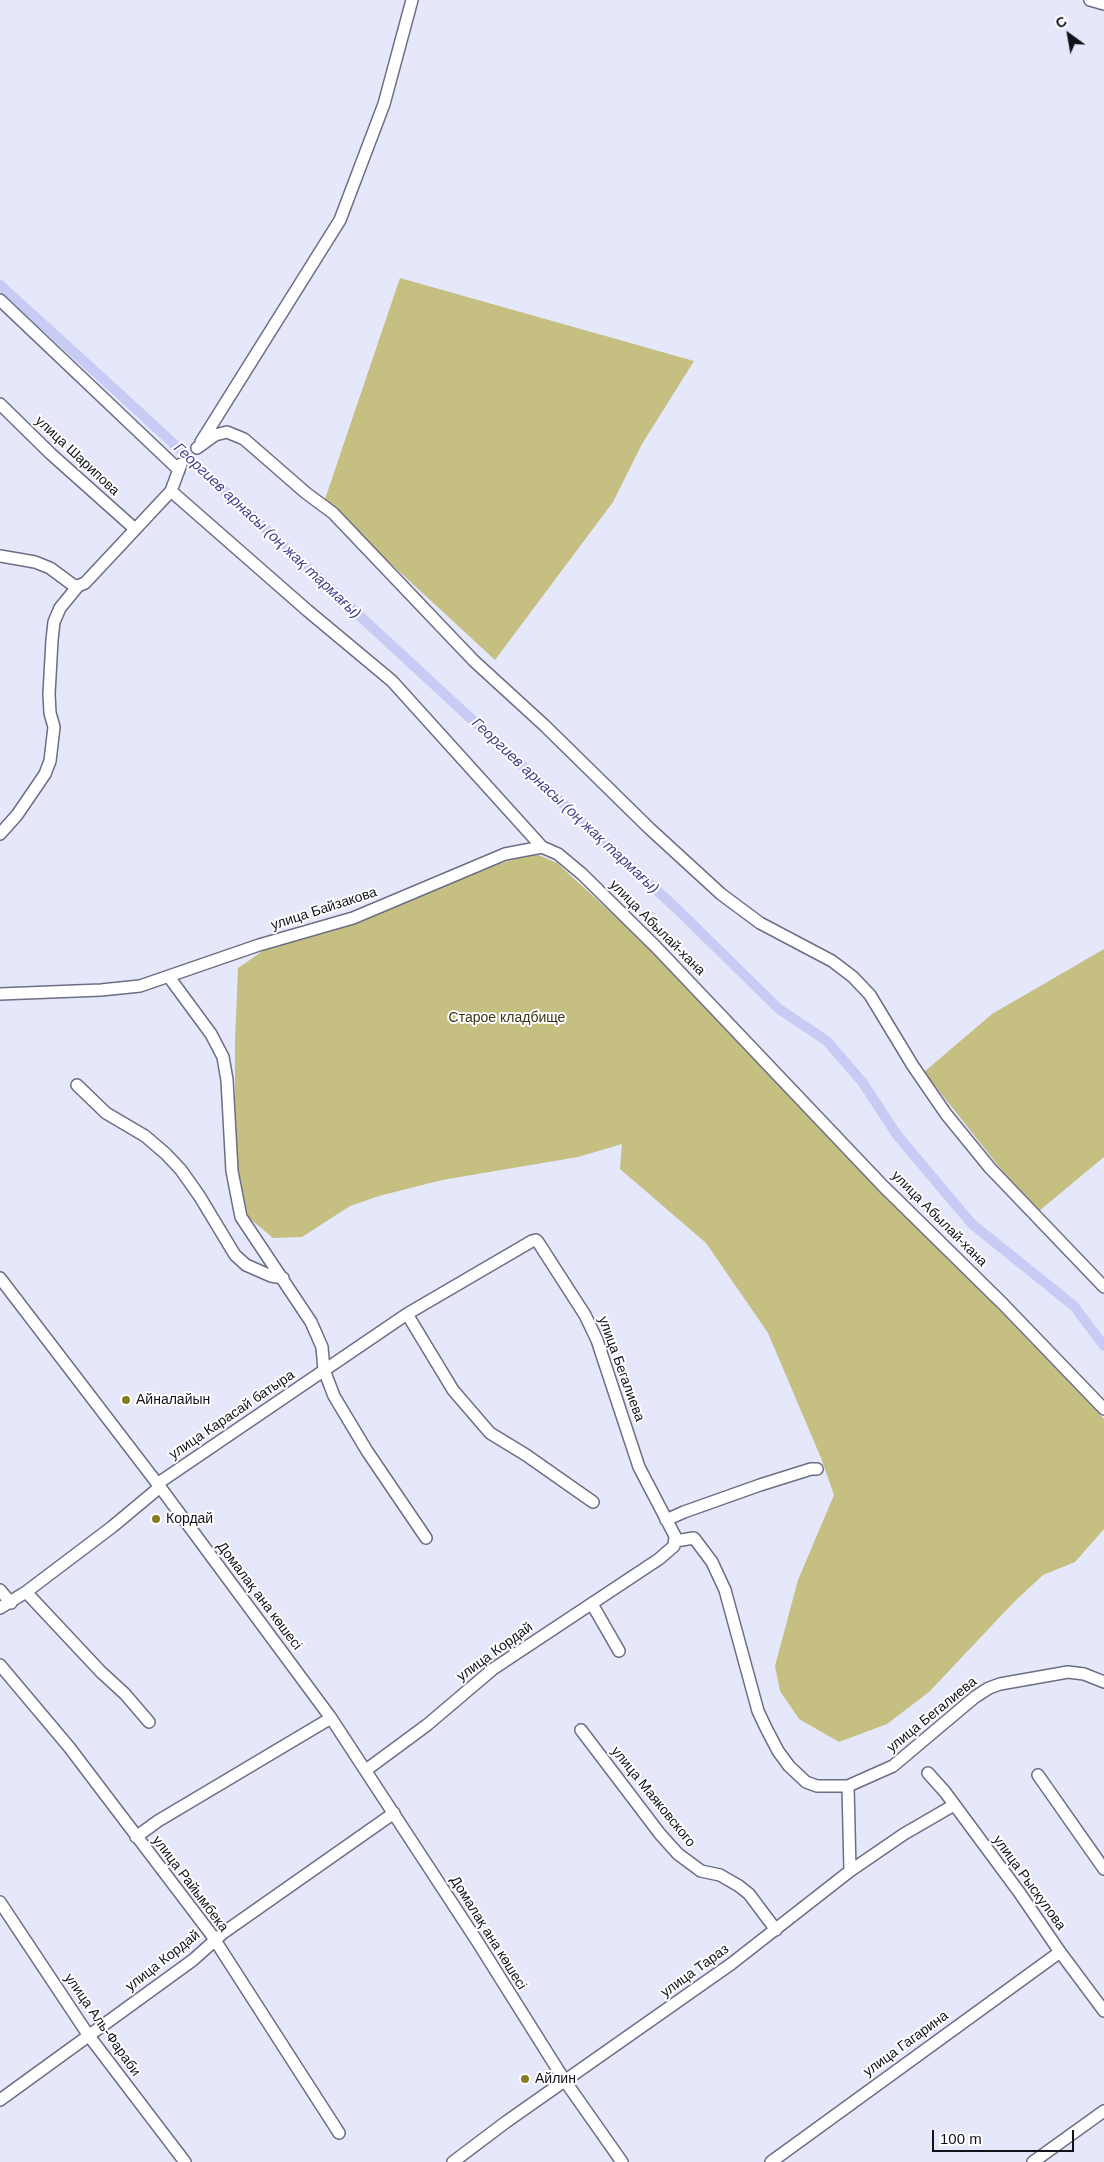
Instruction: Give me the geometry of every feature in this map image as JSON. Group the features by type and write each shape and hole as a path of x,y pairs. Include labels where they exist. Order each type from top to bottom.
{"street":[{"path":"412,0 384,104 340,220 197,448 215,435 227,432 244,439 306,493 333,513 467,654 656,835 721,894 760,923 832,962 852,977 870,995 913,1066 950,1119 990,1168 1104,1286"},
{"path":"1090,0 1104,4"},
{"path":"0,300 180,467 171,490 85,583 78,586 60,608 54,622 49,694 50,713 54,727 50,761 45,774 17,815 0,834"},
{"name":"улица Шарипова","path":"0,404 51,454 135,529"},
{"name":"улица Абылай-хана","path":"171,490 308,611 392,680 542,847 558,854 582,874 656,947 883,1186 1003,1304 1104,1409"},
{"path":"0,556 35,562 50,568 73,586 78,586"},
{"name":"улица Байзакова","path":"0,994 101,990 140,986 259,945 353,918 505,854 542,847"},
{"path":"169,977 211,1034 223,1057 227,1080 232,1171 236,1198 242,1217 250,1232 283,1278 311,1322 322,1347 324,1370 338,1404 382,1474 426,1538"},
{"path":"77,1085 106,1113 145,1136 181,1170 200,1196 235,1255 246,1265 271,1276 283,1278"},
{"name":"улица Бегалиева","path":"324,1370 407,1314 536,1240 585,1315 613,1385 638,1467 666,1520 675,1543 685,1538 697,1539 718,1573 758,1711 778,1751 789,1766 806,1782 817,1786 848,1786 875,1776 903,1759 975,1697 989,1688 1000,1684 1068,1672 1084,1674 1104,1682"},
{"name":"Домалақ ана көшесі","path":"0,1278 158,1485 331,1718 394,1813 564,2081 622,2162"},
{"path":"407,1314 453,1390 490,1433 526,1455 593,1502"},
{"name":"улица Карасай батыра","path":"0,1608 11,1603 112,1527 158,1485 324,1370"},
{"path":"666,1520 760,1485 811,1469 818,1469"},
{"name":"улица Кордай","path":"366,1770 427,1725 493,1669 648,1566 668,1552 675,1543"},
{"path":"0,1590 11,1603"},
{"path":"26,1592 101,1672 125,1694 149,1722"},
{"path":"592,1604 619,1651"},
{"name":"улица Райымбека","path":"0,1665 69,1747 202,1922 338,2133"},
{"path":"136,1837 166,1816 331,1718"},
{"name":"улица Маяковского","path":"581,1730 660,1834 678,1854 701,1871 720,1875 739,1886 749,1894 776,1930"},
{"name":"улица Рыскулова","path":"928,1773 1019,1892 1060,1952 1104,2011"},
{"path":"1038,1775 1104,1869"},
{"path":"848,1786 850,1871"},
{"name":"улица Тараз","path":"454,2162 506,2122 776,1930 850,1871 904,1834 954,1805"},
{"name":"улица Кордай","path":"0,2100 193,1960 214,1940 394,1813"},
{"name":"улица Аль-Фараби","path":"0,1902 89,2036 186,2162"},
{"name":"улица Гагарина","path":"771,2162 1060,1952"},
{"path":"1033,2162 1104,2111"}],"green space":[{"path":"400,278 694,361 642,444 613,502 495,660 324,502"},
{"name":"Старое кладбище","path":"536,854 557,863 665,962 1104,1419 1104,1529 1075,1562 1043,1575 1015,1601 929,1692 887,1724 839,1742 799,1719 780,1691 775,1666 798,1580 834,1495 821,1458 768,1333 706,1243 620,1169 622,1144 578,1157 442,1180 379,1196 350,1206 302,1237 273,1238 248,1217 235,1157 235,1040 238,968 267,948 297,941 347,925 472,873"},
{"path":"1104,949 1104,1157 1039,1211 1000,1168 924,1072 992,1014"}],"waterway":[{"name":"Георгиев арнасы (оң жақ тармағы)","path":"0,285 678,910 779,1009 827,1041 863,1083 897,1135 972,1224 1074,1306 1104,1346"}],"place":[{"name":"Айналайын","path":"126,1400"},
{"name":"Кордай","path":"156,1519"},
{"name":"Айлин","path":"525,2079"}]}
